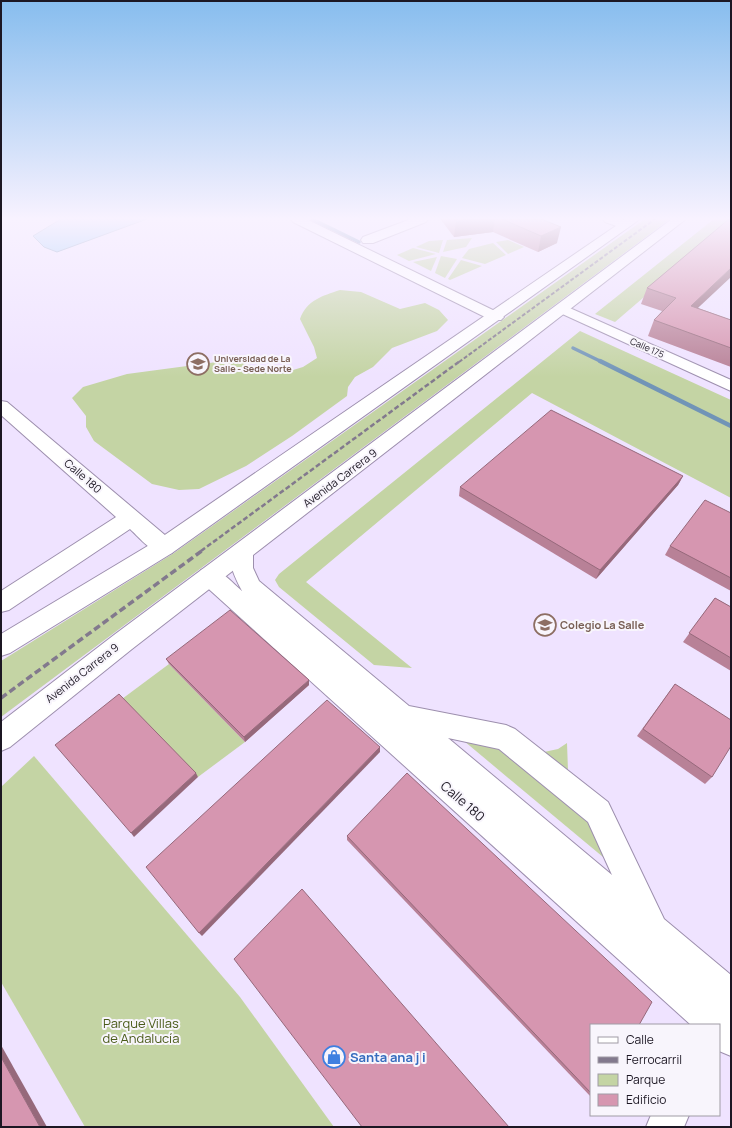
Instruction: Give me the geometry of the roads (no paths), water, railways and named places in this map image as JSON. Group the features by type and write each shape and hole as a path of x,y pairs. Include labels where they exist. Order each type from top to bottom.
{"main road":[{"path":"404,272 496,317"},
{"path":"1,646 164,547 496,317 556,272"},
{"name":"Avenida Carrera 9","path":"1,738 41,704 612,272"},
{"name":"Calle 175","path":"563,309 731,386"},
{"name":"Calle 180","path":"1,406 164,547"},
{"path":"1,602 131,518"},
{"name":"Calle 180","path":"242,552 242,568 251,587 653,931 721,1023"},
{"name":"Calle 180","path":"209,576 721,1023"},
{"path":"402,716 506,738 598,812 653,931"},
{"path":"664,1127 670,1116"}],"waterway":[{"path":"573,348 602,362"},
{"path":"600,361 731,426"}],"railway":[{"path":"459,362 583,272"},
{"path":"201,551 460,361"},
{"path":"1,698 203,550"}],"place":[{"name":"Universidad de La Salle - Sede Norte","path":"198,364"},
{"name":"Colegio La Salle","path":"545,625"},
{"name":"Santa ana j i","path":"334,1057"}],"park label":[{"name":"Parque Villas de Andalucía","path":"141,1030"}]}
